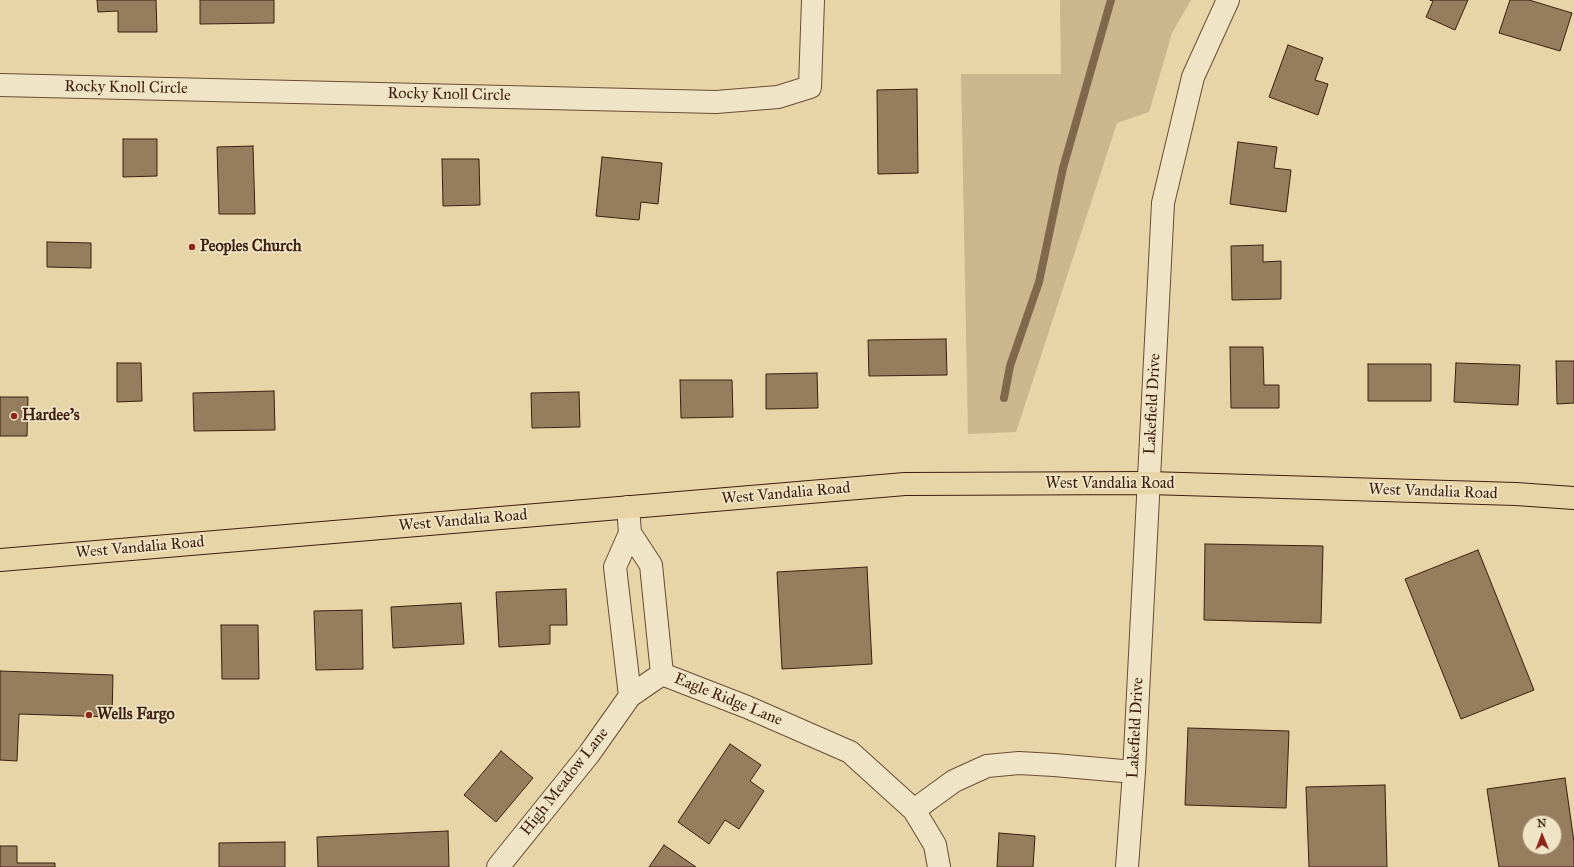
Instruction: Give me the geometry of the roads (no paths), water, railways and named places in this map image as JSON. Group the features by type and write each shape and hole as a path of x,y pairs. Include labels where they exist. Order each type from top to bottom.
{"main road":[{"name":"West Vandalia Road","path":"0,560 905,484 1149,483 1508,494 1574,498"}],"street":[{"name":"Rocky Knoll Circle","path":"0,85 716,102 778,96 810,87 813,0"},
{"name":"Lakefield Drive","path":"1127,867 1134,772 1163,203 1193,77 1228,0"},
{"path":"628,507 630,533 615,567 630,696"},
{"name":"Eagle Ridge Lane","path":"630,533 651,565 662,674 754,710 850,752 914,810 935,845 939,867"},
{"name":"High Meadow Lane","path":"498,867 589,754 630,696 662,674"},
{"path":"914,810 954,780 987,766 1019,763 1134,772"}],"waterway":[{"path":"1004,398 1010,366 1039,282 1063,168 1111,0"}],"place":[{"name":"Peoples Church","path":"192,247"},
{"name":"Hardee's","path":"14,416"},
{"name":"Wells Fargo","path":"89,715"}]}
